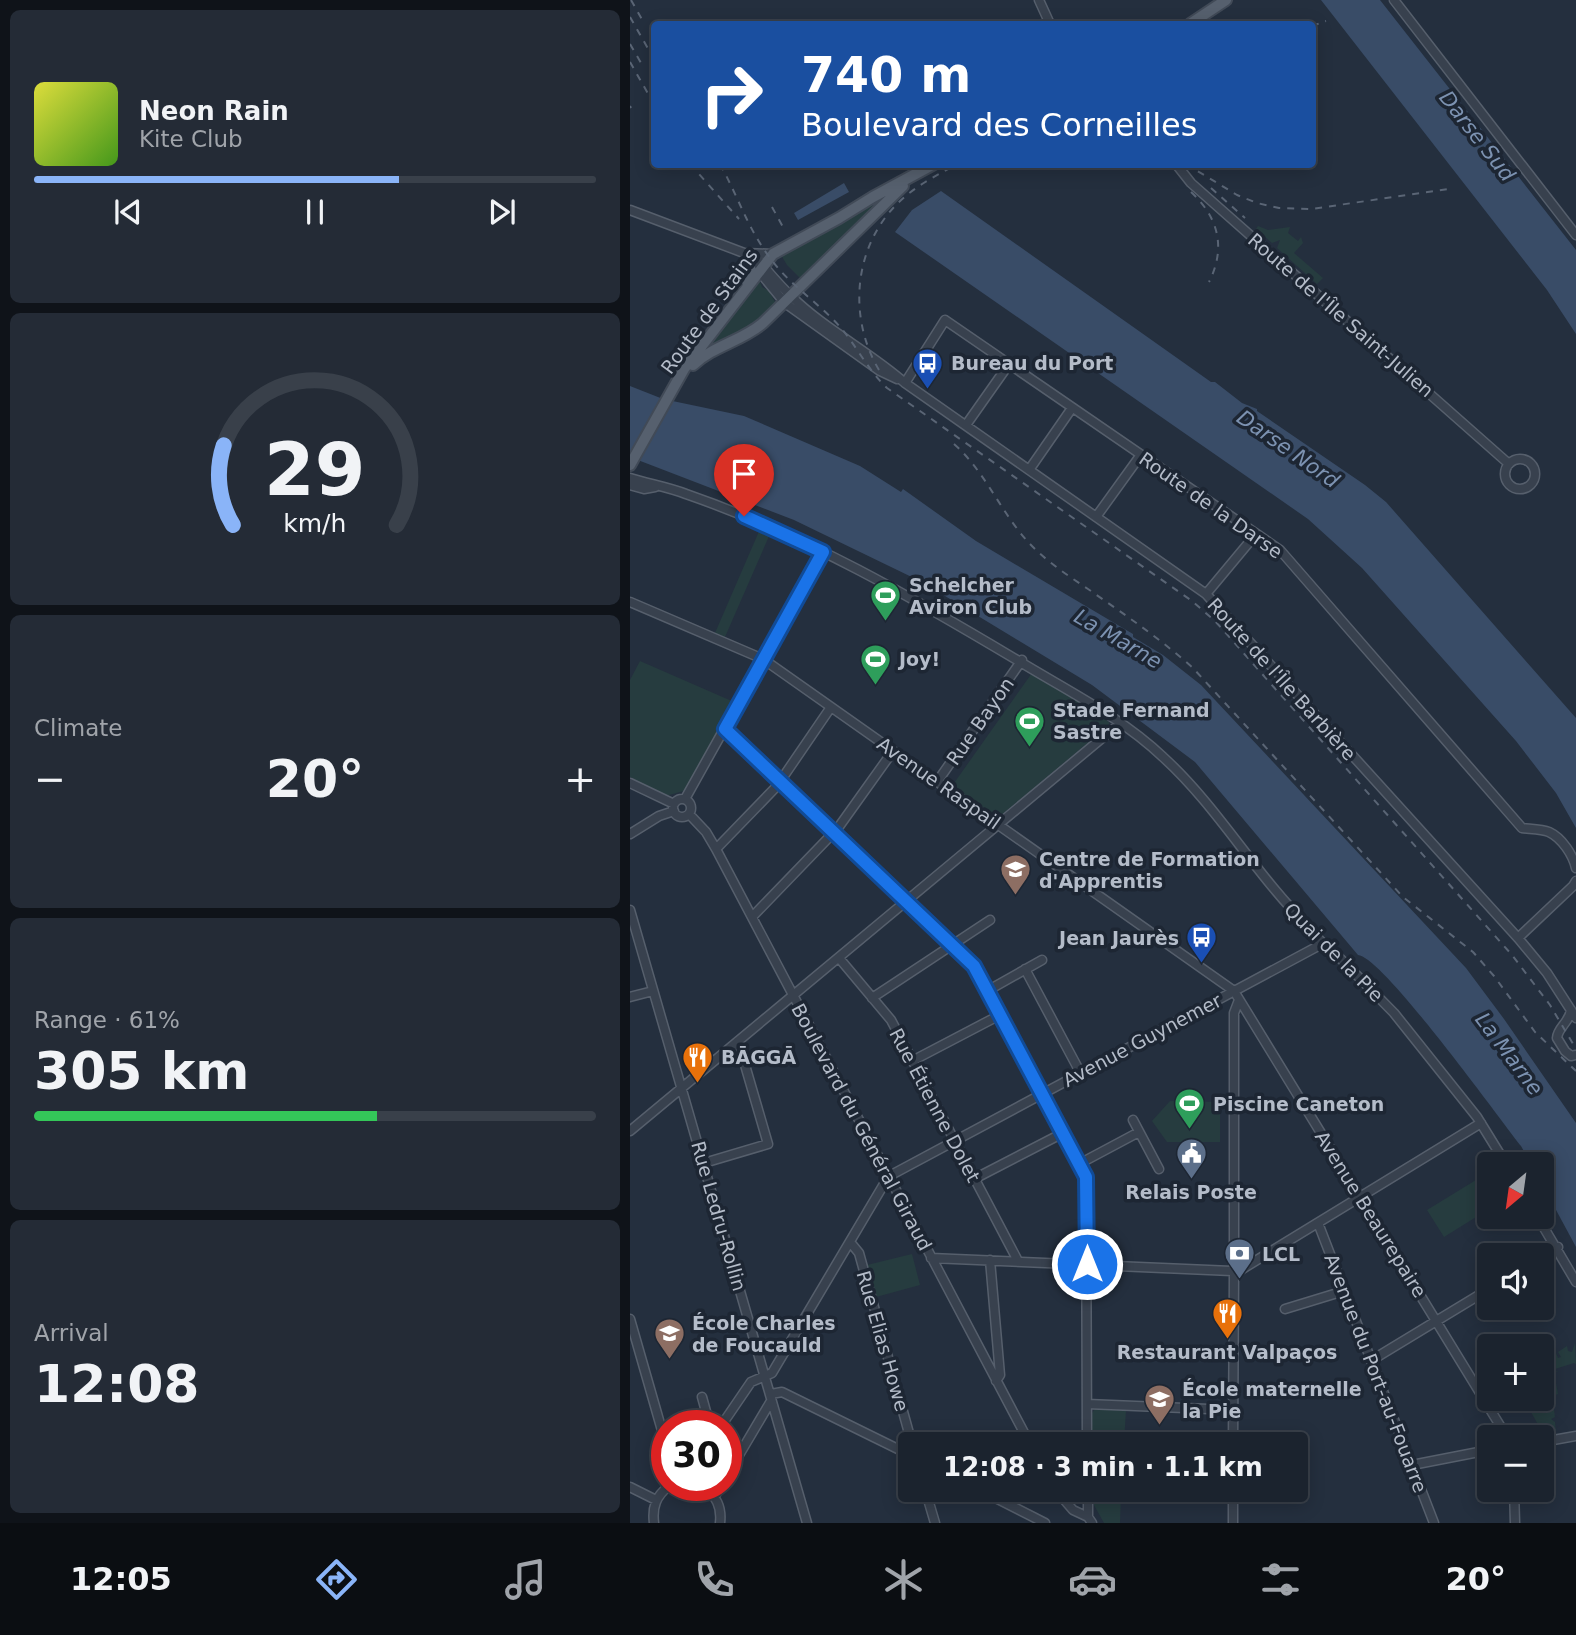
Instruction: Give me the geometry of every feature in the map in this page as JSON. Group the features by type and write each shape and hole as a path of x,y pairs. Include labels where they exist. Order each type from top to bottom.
{"main road":[{"path":"1194,21 1226,0"},
{"name":"Route de Stains","path":"672,392 691,359 772,254 928,168"},
{"name":"Route de Stains","path":"672,392 689,368 701,358 752,331 788,300 882,204 918,174"},
{"path":"746,287 751,271 749,255"},
{"path":"630,464 672,392"}],"street":[{"path":"1039,0 1049,21"},
{"path":"1394,0 1576,235"},
{"name":"Route de l'Île Saint-Julien","path":"1178,168 1191,183 1509,464"},
{"path":"630,210 749,255 772,254"},
{"name":"Route de l'Île Barbière","path":"749,255 788,300 880,371 905,383 1206,594 1518,938 1547,973 1576,1018"},
{"name":"Route de la Darse","path":"905,383 945,320 1280,550 1522,828 1549,831 1574,859 1576,868"},
{"path":"966,425 1009,364"},
{"path":"1029,470 1072,408"},
{"path":"1096,517 1140,456"},
{"path":"630,478 659,487"},
{"path":"630,485 644,489 659,487"},
{"name":"Quai de la Pie","path":"659,487 723,507 823,552 899,592 1071,690 1155,750 1184,778 1322,944 1330,948 1394,1013 1481,1123 1499,1152"},
{"path":"1206,594 1256,534"},
{"path":"685,799 823,552"},
{"name":"Avenue Raspail","path":"630,602 763,659 1234,991"},
{"name":"Rue Bayon","path":"937,782 1022,661"},
{"path":"716,849 780,780 831,707"},
{"path":"630,1131 1119,724"},
{"path":"725,729 974,966 1079,1164 1087,1181 1087,1432"},
{"path":"752,917 834,832 893,751"},
{"path":"630,782 674,808 680,817 689,814 691,806 685,799"},
{"path":"630,834 674,808 677,800 685,799"},
{"name":"Boulevard du Général Giraud","path":"689,814 706,832 716,849 1024,1432"},
{"path":"1518,938 1576,881"},
{"name":"Rue Ledru-Rollin","path":"630,909 807,1523"},
{"path":"872,998 990,920"},
{"name":"Avenue Guynemer","path":"889,1178 954,1140 1322,944"},
{"name":"Rue Étienne Dolet","path":"839,958 891,1020 1018,1261"},
{"path":"987,991 1042,960"},
{"path":"1025,969 1080,1072"},
{"path":"630,998 653,991"},
{"name":"Avenue Beaurepaire","path":"1234,991 1500,1425"},
{"path":"1233,1432 1234,1013 1239,1000"},
{"path":"1571,1010 1568,1021 1557,1038 1567,1054 1576,1055"},
{"path":"912,1061 1000,1015"},
{"path":"704,1164 768,1144 738,1041"},
{"path":"1133,1120 1159,1168"},
{"path":"931,1258 1235,1270 1318,1223 1481,1123"},
{"path":"1079,1164 1139,1132"},
{"path":"974,1179 1063,1133"},
{"path":"732,1410 751,1382 772,1373 889,1178"},
{"name":"Avenue du Port-au-Fouarre","path":"1318,1223 1434,1523"},
{"path":"1545,1229 1576,1282"},
{"name":"Rue Elias Howe","path":"850,1242 859,1253 909,1432"},
{"path":"990,1260 1000,1375 996,1381"},
{"path":"1285,1309 1345,1291"},
{"path":"1372,1360 1477,1296"},
{"path":"631,1324 656,1410"},
{"path":"742,1449 771,1398 782,1392 898,1449"},
{"path":"702,1397 706,1410"},
{"path":"1087,1404 1233,1410"},
{"path":"1554,1440 1576,1436"},
{"path":"1412,1465 1477,1452"},
{"path":"630,1487 651,1498"},
{"path":"654,1523 656,1501"},
{"path":"717,1501 721,1513 720,1523"},
{"path":"924,1523 934,1522 929,1502"},
{"path":"1004,1502 1045,1523"},
{"path":"1066,1502 1073,1510 1090,1520"},
{"path":"1088,1502 1090,1520"},
{"path":"1233,1502 1233,1523"},
{"path":"1514,1502 1515,1523"}],"green space":[{"path":"880,200 803,281 787,265 781,255"},
{"path":"1258,226 1268,230 1290,227 1288,233 1298,241 1301,237 1303,243 1294,253 1323,278 1317,284 1277,248 1280,240 1272,243 1256,229"},
{"path":"759,279 762,287 769,291 775,302 771,310 754,325 702,352"},
{"path":"760,529 770,534 725,637 715,633"},
{"path":"640,661 734,702 687,790 666,796 630,777 630,680"},
{"name":"Stade Fernand Sastre","path":"1032,673 1069,694 1109,722 1109,725 996,817 952,786"},
{"name":"Piscine Caneton","path":"1170,1101 1220,1102 1220,1142 1167,1142 1152,1121"},
{"path":"1477,1179 1477,1216 1444,1237 1427,1210"},
{"path":"912,1254 920,1285 876,1297 867,1265"},
{"path":"1575,1343 1576,1364 1554,1368 1554,1354 1556,1353 1558,1358 1561,1357 1558,1352 1567,1346 1568,1351 1572,1352"},
{"path":"1554,1372 1558,1394 1554,1395"},
{"path":"1095,1409 1126,1410 1125,1432 1092,1432 1092,1413"},
{"path":"1554,1410 1555,1417 1551,1419 1555,1422 1556,1433 1554,1425 1538,1425 1530,1411"},
{"path":"1094,1502 1121,1502 1120,1523 1104,1523"}],"water":[{"name":"Darse Sud","path":"1321,0 1380,0 1576,250 1576,334 1547,290"},
{"path":"844,183 849,192 798,220 794,213"},
{"name":"Darse Nord","path":"941,191 1211,382 1215,382 1242,403 1257,409 1386,502 1576,718 1576,828 1556,793 1516,741 1362,568 1308,519 895,232 912,210"},
{"name":"La Marne","path":"630,386 663,399 744,416 860,466 901,492 903,489 976,541 1133,634 1133,637 1163,655 1201,685 1466,968 1576,1123 1576,1247 1554,1206 1554,1152 1524,1152 1414,1009 1391,982 1358,955 1195,762 1092,685 922,582 794,520 630,457"}],"railway":[{"path":"631,0 644,23"},
{"path":"630,17 651,54"},
{"path":"1316,25 1326,21"},
{"path":"630,44 644,68"},
{"path":"630,62 651,99"},
{"path":"694,168 739,219"},
{"path":"722,168 752,230 768,255 785,276 841,328 887,388 1192,601 1215,621 1512,955 1550,1005 1576,1049"},
{"path":"879,370 869,350 863,328 860,284 864,261 883,221 898,203 950,168"},
{"path":"1193,168 1237,195 1279,208 1311,209 1449,189"},
{"path":"1211,188 1245,218"},
{"path":"1191,192 1208,212 1217,234 1217,257 1209,282"},
{"path":"772,207 783,227"},
{"path":"954,444 977,469 1024,538 1061,571 1154,636 1192,667 1403,897 1473,952 1535,1032 1576,1071"}],"place":[{"name":"Bureau du Port","path":"928,390"},
{"name":"Schelcher Aviron Club","path":"886,623"},
{"name":"Joy!","path":"876,686"},
{"name":"Stade Fernand Sastre","path":"1030,748"},
{"name":"Centre de Formation d'Apprentis","path":"1016,897"},
{"name":"Jean Jaurès","path":"1202,965"},
{"name":"BĀGGĀ","path":"698,1084"},
{"name":"Piscine Caneton","path":"1190,1131"},
{"name":"Relais Poste","path":"1191,1180"},
{"name":"LCL","path":"1239,1281"},
{"name":"Restaurant Valpaços","path":"1227,1340"},
{"name":"École Charles de Foucauld","path":"669,1361"},
{"name":"École maternelle la Pie","path":"1159,1427"}],"route":[{"path":"744,516 823,552 725,729 974,966 1086,1177 1087,1264"}]}
